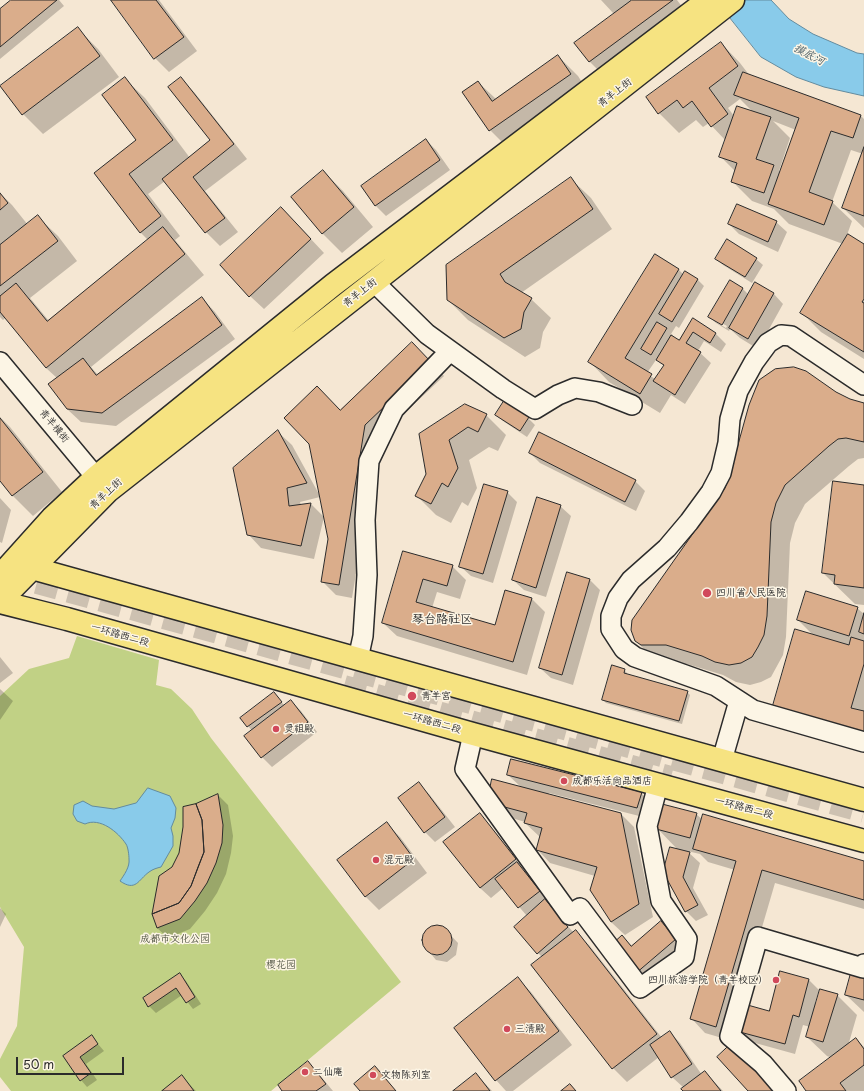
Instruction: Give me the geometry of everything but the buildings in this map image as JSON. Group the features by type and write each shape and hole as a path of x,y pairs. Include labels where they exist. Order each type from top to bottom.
{"main road":[{"name":"青羊上街","path":"0,602 33,568 102,484 333,285 703,5 733,0"},
{"name":"青羊上街","path":"4,565 52,518 102,484 374,282 703,5"},
{"path":"4,565 33,568 864,800"},
{"name":"一环路西二段","path":"0,602 67,619 168,649 864,841"}],"street":[{"path":"374,282 427,334 535,409 558,395 574,388 599,392 632,405"},
{"path":"864,385 791,336 781,335 768,343 754,362 738,391 730,419 728,443 721,473 711,492 689,522 666,548 631,580 618,598 611,616 610,629 624,649 635,657 716,686 753,710 845,734 864,742"},
{"path":"358,659 363,636 367,575 365,520 369,461 394,409 450,351"},
{"name":"青羊横街","path":"0,362 102,484"},
{"path":"722,760 739,701"},
{"path":"474,734 465,769 570,915 580,908 640,988 684,957 687,939 661,901 658,886 647,826 658,785"},
{"path":"786,1091 763,1064 730,1036 758,937 863,968 864,964"}],"green space":[{"name":"成都市文化公园","path":"77,636 159,660 156,685 171,689 192,709 211,738 401,982 271,1091 11,1091 0,1077 0,1059 17,1026 24,947 0,907 0,696 29,669 69,658"}],"water":[{"name":"摸底河","path":"716,0 771,0 789,19 813,34 857,53 864,54 864,96 824,87 796,77 761,57"},
{"path":"148,788 170,796 176,808 175,818 171,828 173,846 161,867 150,871 136,884 125,884 120,881 129,865 129,862 127,847 123,839 108,827 97,822 85,824 77,821 73,814 74,805 83,801 92,806 114,809 136,803"}],"tunnel":[{"path":"5,574 864,812"},
{"path":"344,686 671,777"}],"place":[{"name":"四川省人民医院","path":"707,593"},
{"name":"青羊宫","path":"412,696"},
{"name":"灵祖殿","path":"276,729"},
{"name":"成都乐活尚品酒店","path":"564,781"},
{"name":"混元殿","path":"376,860"},
{"name":"四川旅游学院（青羊校区）","path":"776,980"},
{"name":"三清殿","path":"507,1029"},
{"name":"二仙庵","path":"305,1072"},
{"name":"文物陈列室","path":"373,1075"}],"district":[{"name":"琴台路社区","path":"442,620"}],"park label":[{"name":"樱花园","path":"281,965"}]}
